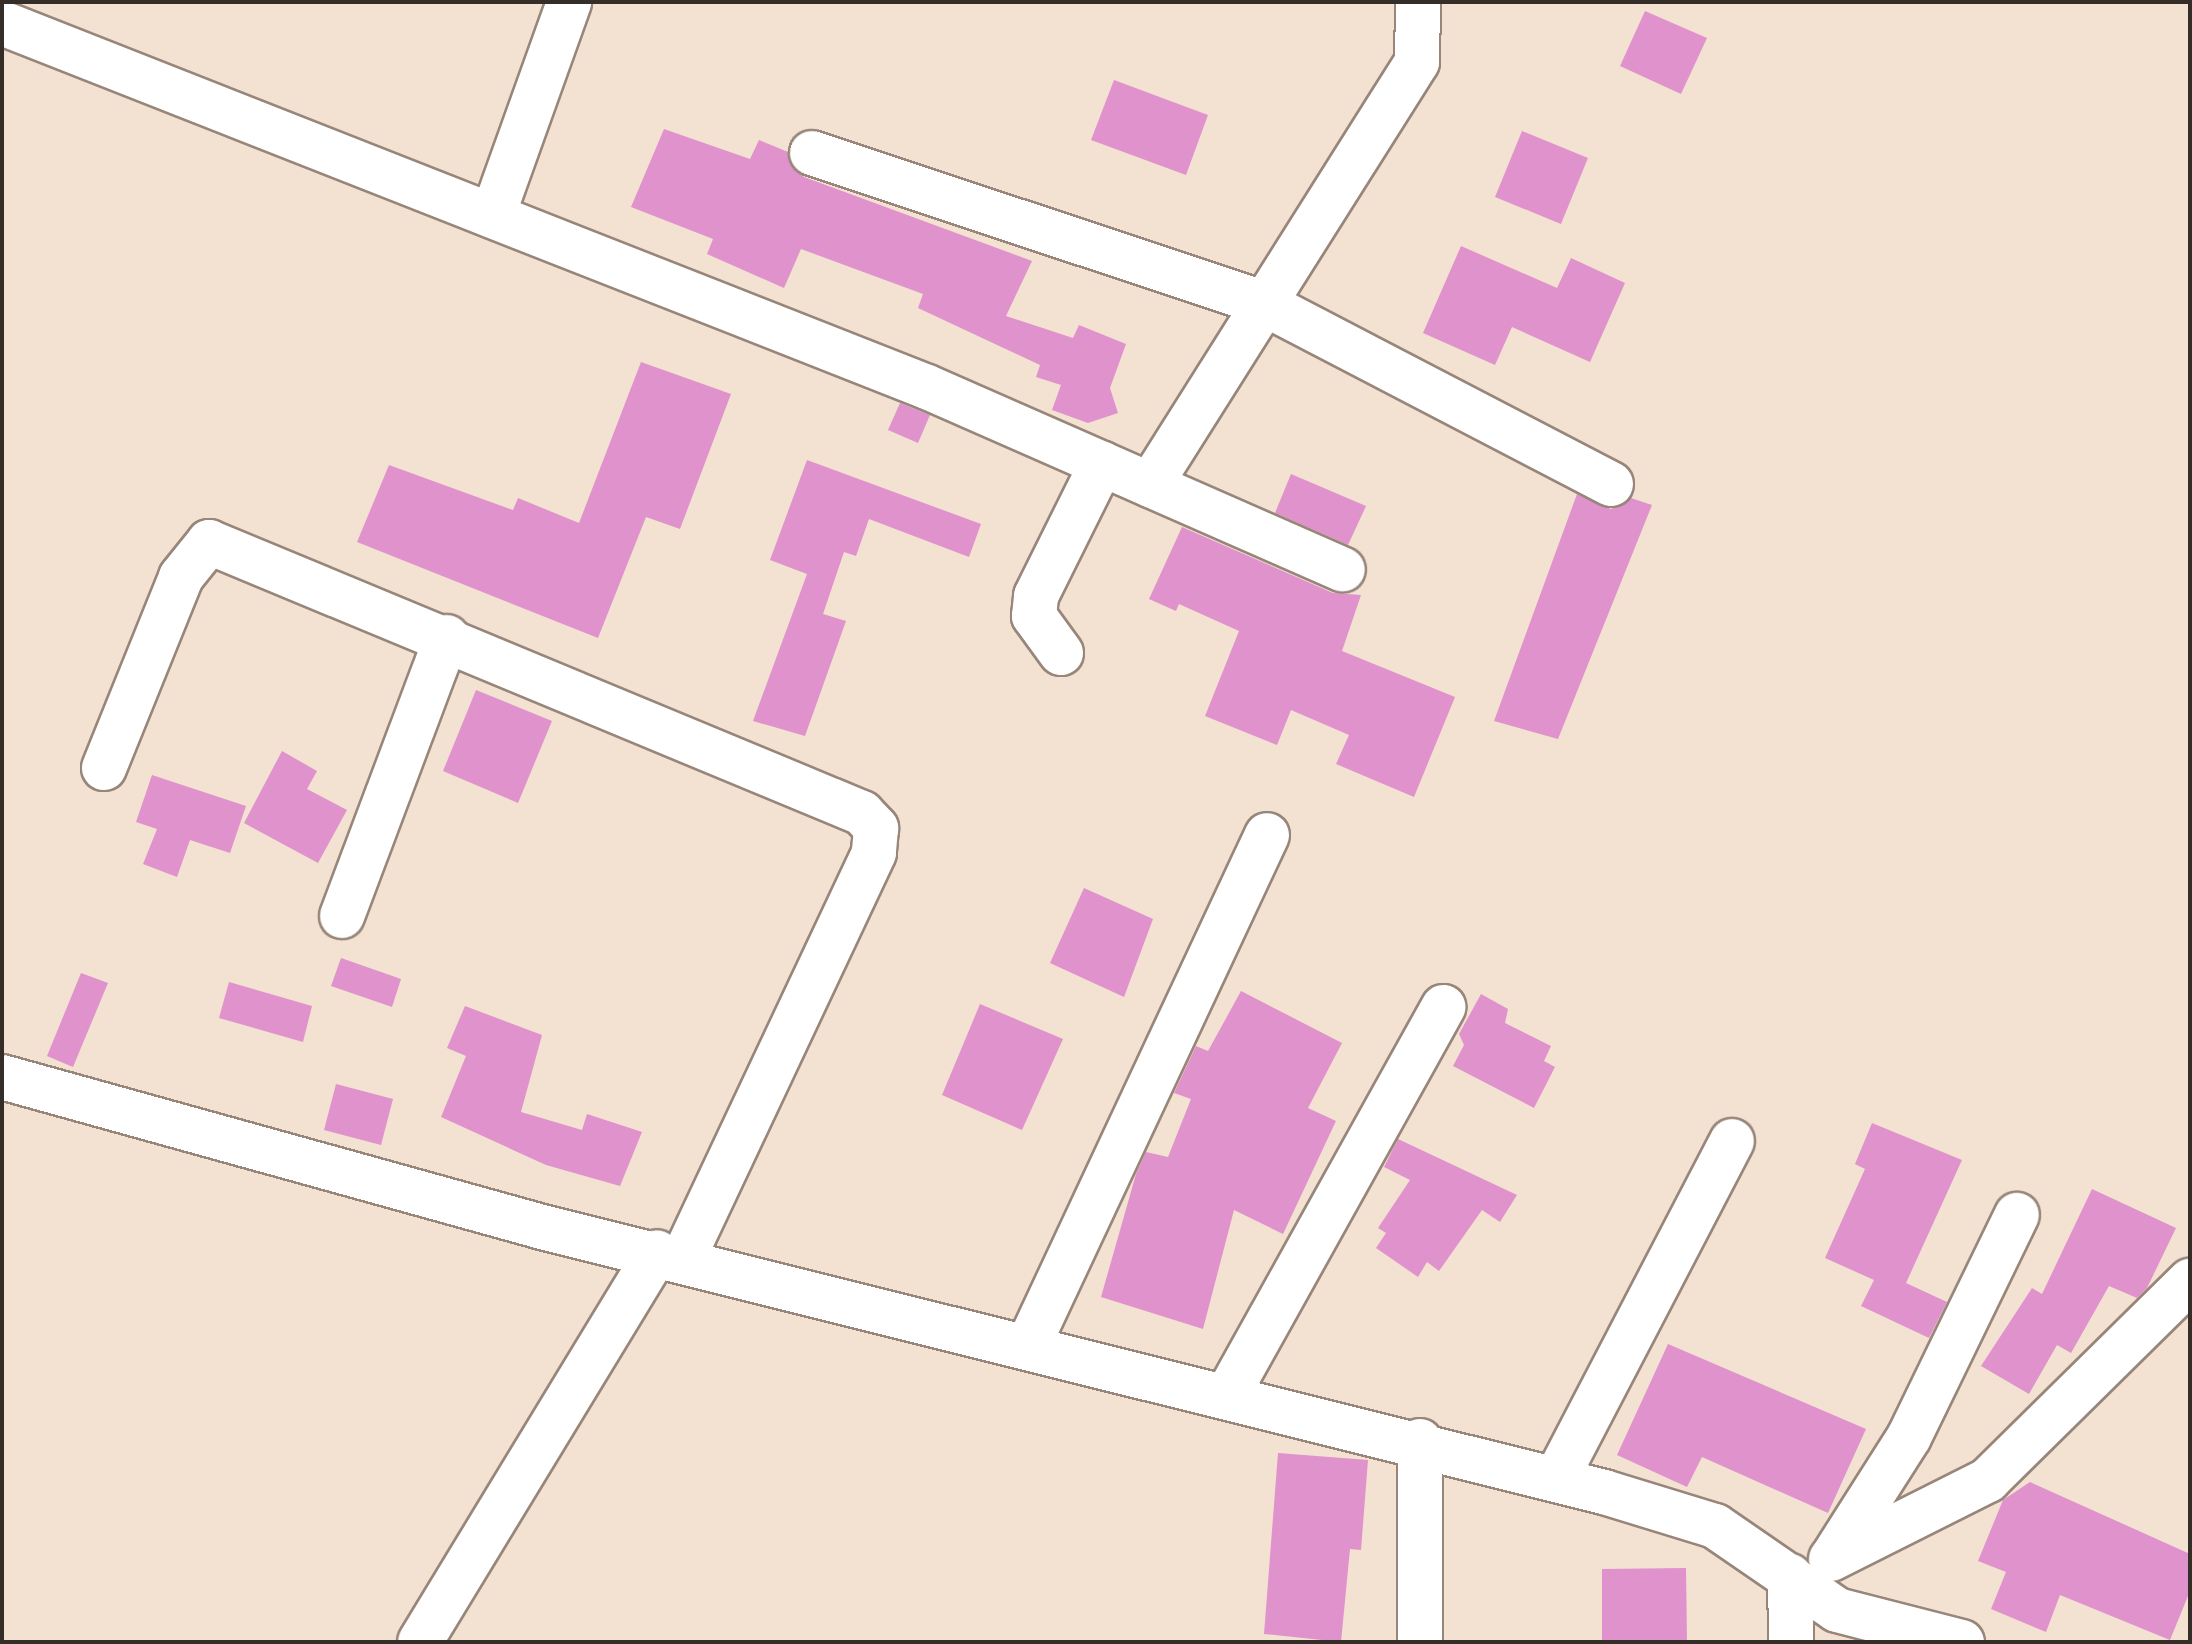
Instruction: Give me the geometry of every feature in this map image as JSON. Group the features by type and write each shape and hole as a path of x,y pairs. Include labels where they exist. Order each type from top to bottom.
{"street":[{"path":"494,212 569,2"},
{"path":"1150,485 1417,62 1418,2"},
{"path":"2,23 494,212 1102,463 1343,570"},
{"path":"812,153 1265,304 1611,484"},
{"path":"1061,653 1034,616 1036,596 1102,463"},
{"path":"104,768 181,577 209,542 761,767 862,813 876,828 874,853 670,1255 420,1642"},
{"path":"342,916 447,637"},
{"path":"1028,1346 1267,835"},
{"path":"1228,1394 1443,1007"},
{"path":"2,1077 670,1255 1420,1441 1556,1479 1715,1526 1825,1596 1962,1642"},
{"path":"1556,1479 1732,1141"},
{"path":"1791,1642 1825,1596 1909,1437 2017,1215"},
{"path":"1825,1596 1988,1480 2190,1281"},
{"path":"1420,1441 1420,1642"}],"building":[{"path":"1645,11 1707,38 1681,94 1620,66"},
{"path":"1114,80 1208,115 1186,175 1091,140"},
{"path":"664,129 750,159 759,140 788,152 804,177 1032,261 1006,316 1073,338 1079,325 1126,344 1110,388 1118,413 1088,423 1052,410 1061,385 1036,377 1040,365 918,308 923,294 801,249 784,288 707,254 713,239 631,207"},
{"path":"1522,131 1588,158 1561,224 1495,197"},
{"path":"1461,246 1557,288 1571,258 1625,283 1590,362 1512,327 1495,365 1423,333"},
{"path":"641,362 731,394 680,529 646,517 598,638 357,542 389,465 513,510 518,498 579,523"},
{"path":"900,403 930,415 918,443 888,430"},
{"path":"807,460 981,524 969,557 869,519 856,556 844,552 823,614 846,621 805,736 753,721 807,574 770,560"},
{"path":"1291,474 1366,506 1348,545 1275,513"},
{"path":"1577,494 1611,509 1631,498 1652,505 1558,739 1494,721"},
{"path":"1182,527 1333,593 1361,595 1342,651 1455,697 1414,797 1336,764 1349,735 1291,710 1277,745 1205,716 1239,631 1179,604 1176,611 1149,599"},
{"path":"476,690 552,721 518,803 443,771"},
{"path":"282,751 317,771 307,789 347,810 318,863 244,823"},
{"path":"152,775 246,806 230,853 190,840 177,877 143,864 157,829 136,822"},
{"path":"1084,888 1153,919 1124,997 1050,963"},
{"path":"341,958 401,979 392,1007 331,986"},
{"path":"81,973 108,983 73,1067 47,1056"},
{"path":"229,982 312,1006 303,1042 219,1018"},
{"path":"1241,991 1342,1043 1308,1108 1336,1121 1283,1234 1234,1210 1203,1329 1101,1297 1136,1174 1146,1152 1168,1157 1191,1099 1174,1093 1196,1046 1208,1051"},
{"path":"1481,994 1508,1009 1505,1023 1551,1046 1544,1061 1555,1067 1534,1108 1453,1066 1464,1045 1459,1034"},
{"path":"980,1004 1063,1039 1022,1130 942,1095"},
{"path":"465,1006 542,1035 521,1112 582,1130 587,1114 642,1132 620,1186 546,1165 441,1117 466,1056 447,1048"},
{"path":"336,1084 393,1099 381,1145 324,1130"},
{"path":"1872,1123 1962,1160 1906,1283 1947,1302 1929,1338 1861,1306 1874,1280 1825,1258 1865,1169 1855,1164"},
{"path":"1398,1139 1517,1195 1500,1222 1482,1210 1439,1271 1427,1262 1418,1277 1376,1248 1386,1233 1378,1228 1410,1180 1384,1167"},
{"path":"2092,1189 2176,1228 2147,1288 2137,1298 2109,1286 2071,1353 2057,1345 2029,1394 1981,1366 2032,1288 2042,1294"},
{"path":"1668,1344 1866,1429 1828,1513 1702,1457 1687,1487 1617,1455"},
{"path":"1278,1453 1368,1460 1361,1550 1350,1549 1341,1642 1264,1634"},
{"path":"2030,1482 2190,1554 2190,1591 2170,1640 2060,1595 2046,1632 1991,1609 2006,1572 1978,1561 2003,1500"},
{"path":"1686,1568 1687,1642 1602,1642 1602,1569"}]}
